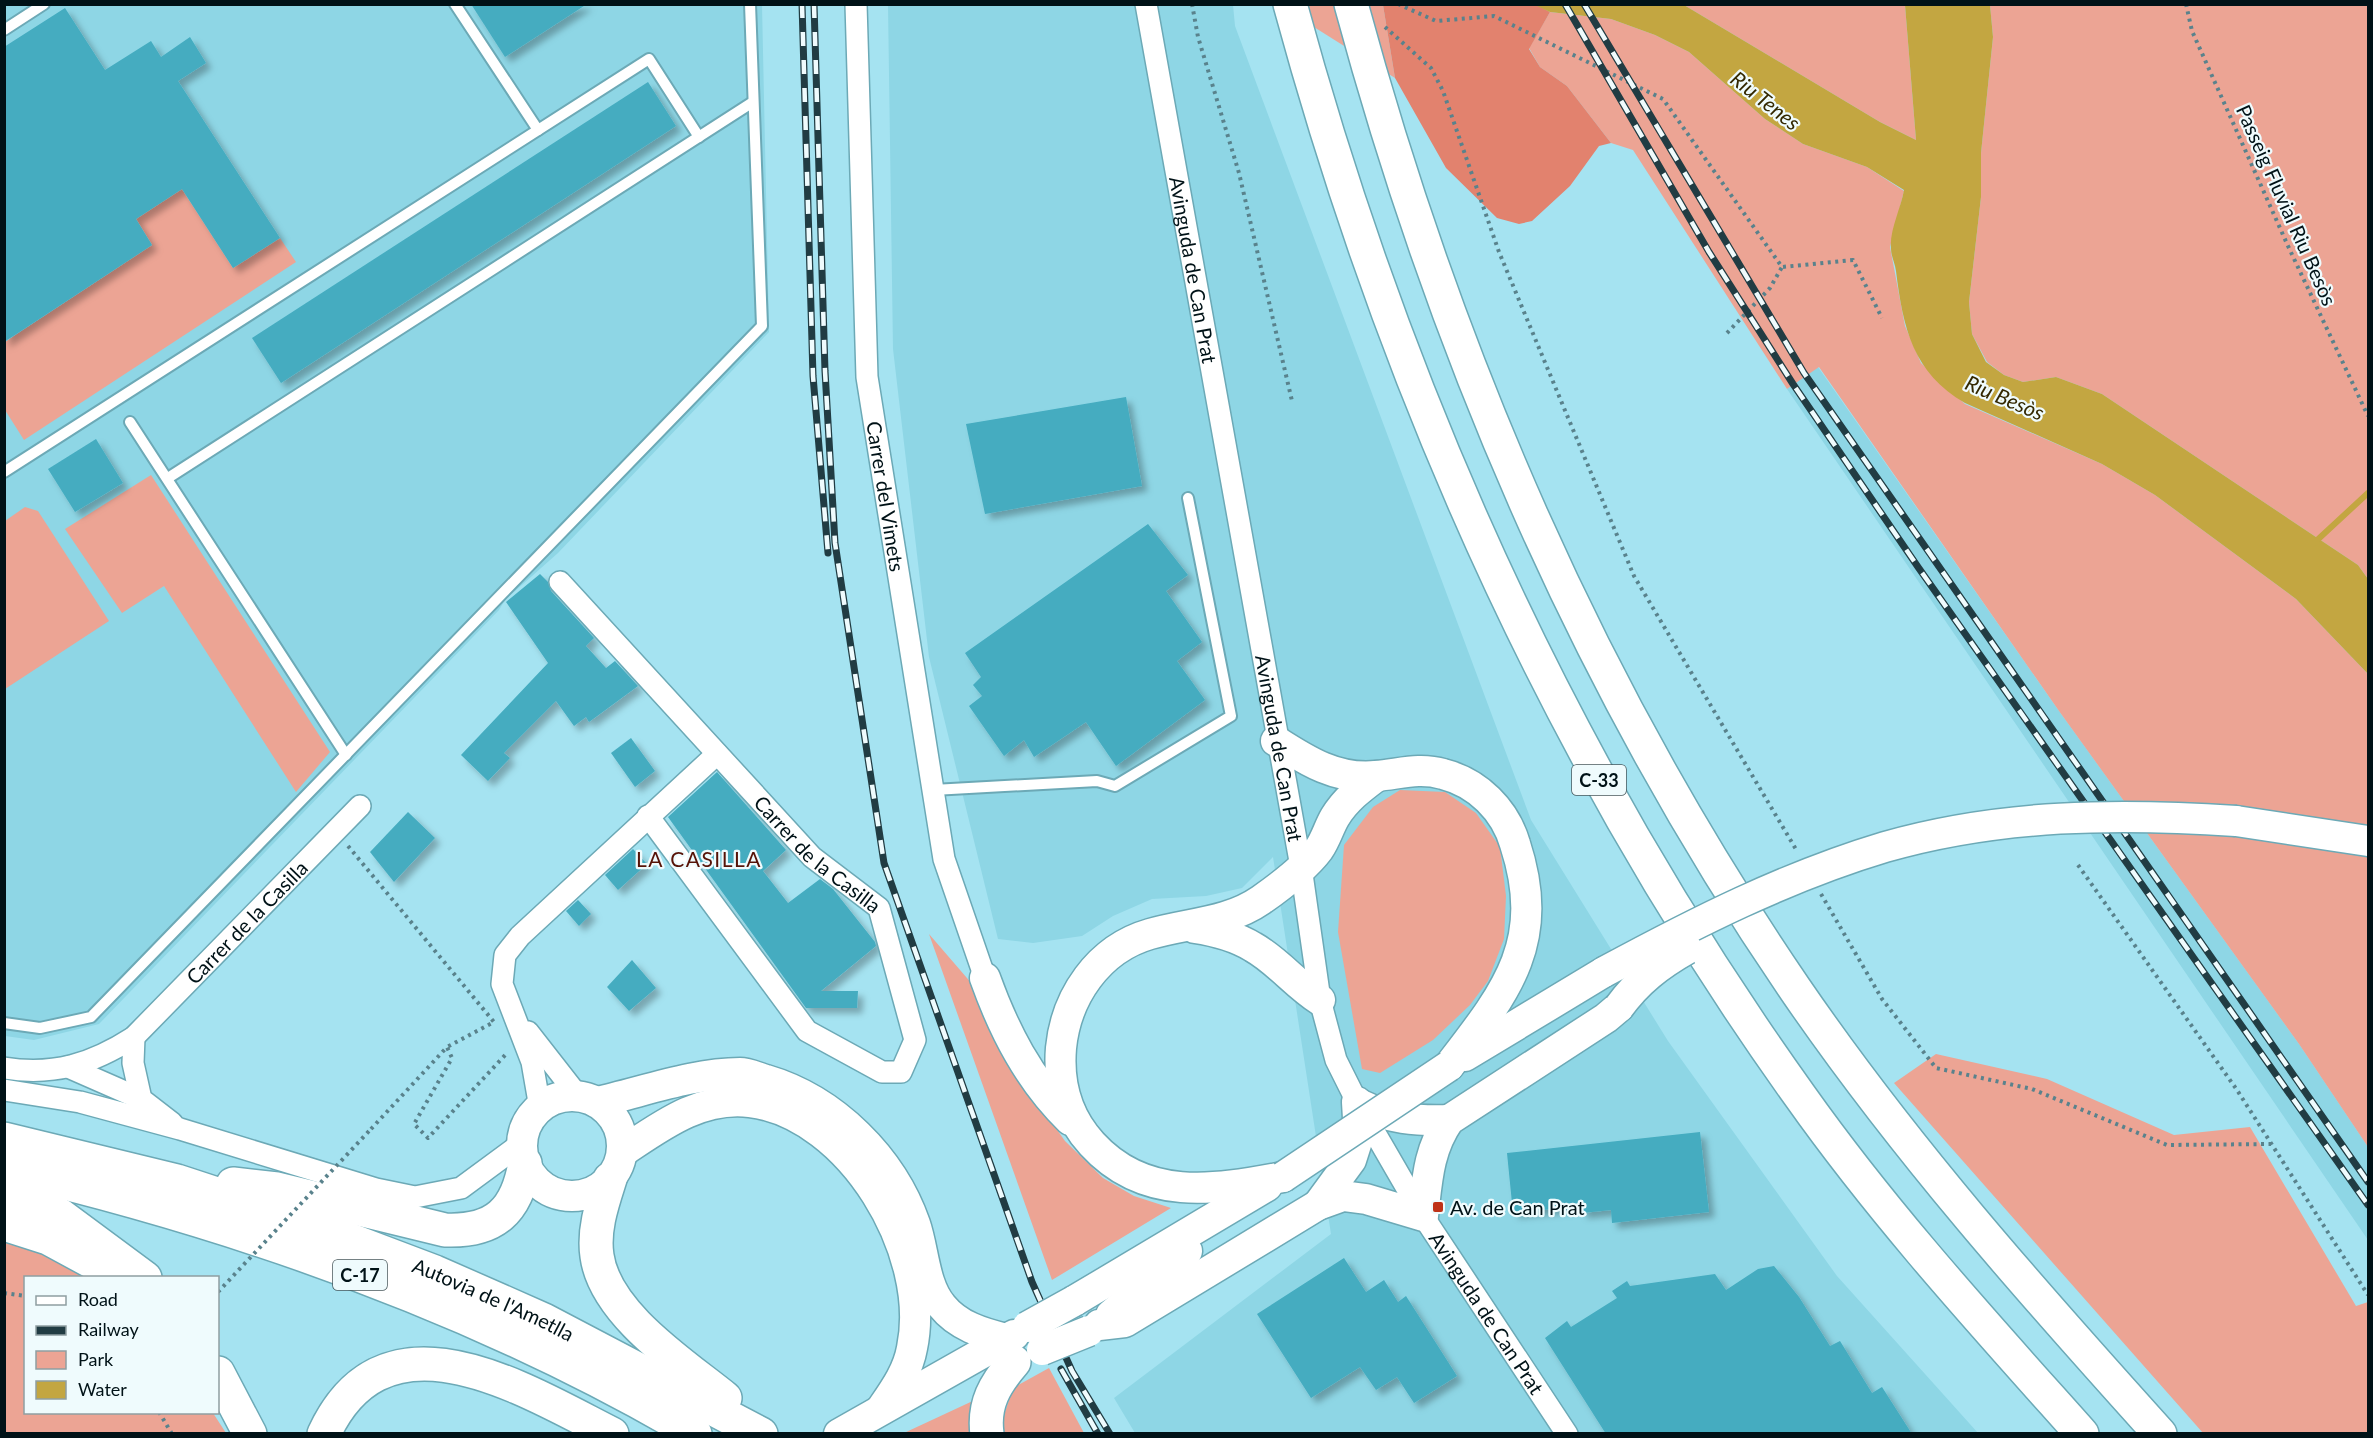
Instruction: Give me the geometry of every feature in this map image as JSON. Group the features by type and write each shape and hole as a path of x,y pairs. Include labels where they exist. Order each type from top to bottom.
{"highway":[{"name":"C-33","path":"1351,4 1415,220 1470,373 1533,525 1647,750 1718,869 1796,990 1923,1162 2041,1303 2160,1434"},
{"name":"C-33","path":"1293,16 1370,262 1419,396 1465,508 1583,751 1648,868 1718,978 1802,1099 1893,1218 2082,1434"},
{"name":"Autovia de l'Ametlla","path":"4,1139 177,1181 357,1242 506,1302 619,1358 761,1434"},
{"path":"177,1181 218,1182 277,1189 445,1230 460,1230 490,1224 504,1213 521,1187 524,1153"},
{"path":"616,1165 597,1227 597,1257 604,1280 625,1311 648,1336 768,1434"},
{"name":"Autovia de l'Ametlla","path":"4,1168 220,1225 386,1285 523,1344 648,1406 695,1434"},
{"path":"4,1192 60,1215 142,1276"},
{"path":"4,1224 48,1238 102,1266 114,1276"},
{"path":"987,1434 988,1402 1022,1345"},
{"path":"324,1434 333,1415 362,1383 379,1372 404,1364 428,1362 467,1369 497,1378 612,1434"},
{"path":"219,1375 249,1431"},
{"path":"219,1390 249,1431"}],"street":[{"name":"Carrer del Vimets","path":"856,4 867,377 944,858 985,978"},
{"name":"Avinguda de Can Prat","path":"1146,4 1276,741 1301,867 1320,1000 1336,1060 1357,1102 1423,1216 1567,1434"},
{"name":"Carrer de la Casilla","path":"560,582 812,856 879,908 915,1040 901,1072 882,1072 807,1031 648,816"},
{"path":"1276,741 1308,761 1338,774 1377,776 1409,770 1443,773 1483,794 1510,826 1524,876 1528,905 1526,933 1517,960 1492,1010 1449,1065"},
{"path":"540,1108 532,1062 503,1017 502,984 506,955 520,936 717,754"},
{"path":"1076,1126 1064,1089 1060,1060 1063,1030 1070,1006 1082,984 1095,970 1129,943 1148,935 1232,916 1247,909 1301,867 1318,849 1344,804 1377,776"},
{"name":"Carrer de la Casilla","path":"4,1068 30,1072 68,1067 104,1057 134,1037 360,806"},
{"path":"860,1421 917,1391 946,1395 1022,1345 1074,1301 1282,1177 1449,1065 1604,972 1702,920 1780,884 1887,847 1963,831 2039,819 2104,816 2181,817 2236,821 2368,842"},
{"path":"860,1421 900,1382 913,1347 916,1320 906,1259 879,1196 851,1158 799,1117 749,1102 719,1103 693,1109 667,1122 616,1165 591,1192 568,1196 546,1189 537,1182 524,1153 527,1124 540,1108 558,1098 587,1099 711,1074 743,1073 788,1086 825,1108 847,1125 874,1154 897,1185 915,1224 930,1283 939,1304 964,1325 1022,1345 1125,1322 1318,1205 1343,1196 1366,1199 1423,1216 1430,1159 1437,1137 1449,1120 1606,1018 1657,966 1741,917 1780,884"},
{"path":"1189,926 1218,932 1254,947 1298,986 1320,1000"},
{"path":"985,978 1007,1034 1053,1103 1099,1151 1121,1168 1167,1186 1194,1189 1231,1187 1282,1177"},
{"path":"503,1017 587,1099 614,1118 622,1140 616,1165"},
{"path":"134,1037 133,1063 141,1099"},
{"path":"68,1067 141,1099 180,1129"},
{"path":"4,1090 80,1102 180,1129 376,1189 415,1197 461,1188 524,1153"},
{"path":"1357,1102 1379,1114 1402,1120 1449,1120"},
{"path":"1318,1205 1351,1160 1359,1135 1357,1102"},
{"path":"1094,1328 1186,1252 1208,1222"}],"lane":[{"path":"4,30 44,4"},
{"path":"455,4 538,130"},
{"path":"4,1023 40,1028 91,1017 762,326 750,4"},
{"path":"4,472 649,59 699,137"},
{"path":"168,478 753,102"},
{"path":"130,422 346,755"},
{"path":"933,790 1098,781 1115,786 1231,716 1188,498"}],"path":[{"path":"1192,4 1198,38 1239,173 1292,401"},
{"path":"1398,4 1436,21 1494,16 1663,99 1782,267"},
{"name":"Passeig Fluvial Riu Besòs","path":"2186,4 2192,30 2283,236 2368,416"},
{"path":"1384,26 1431,68 1443,91 1499,252 1634,576 1799,856"},
{"path":"1782,267 1853,260 1882,318"},
{"path":"1727,333 1770,288 1782,267"},
{"path":"334,832 503,1017"},
{"path":"2078,865 2237,1090 2368,1295"},
{"path":"1817,887 1882,999 1936,1068 2032,1089 2167,1145 2271,1144"},
{"path":"499,1031 503,1017"},
{"path":"219,1291 447,1047 503,1017"},
{"path":"447,1047 452,1058 414,1124 428,1138 510,1050"},
{"path":"4,1293 24,1296"},
{"path":"160,1414 172,1434"}],"shaded area":[{"path":"1535,4 1550,12 1529,49 1540,67 1567,86 1611,143 1599,146 1570,186 1532,221 1519,224 1497,218 1446,168 1395,78 1383,5"},
{"path":"5,5 762,5 769,332 558,553 505,600 499,610 99,1024 34,1040 5,1036"},
{"path":"888,5 1233,5 1235,26 1531,820 1668,1041 1837,1276 1978,1433 1135,1433 1114,1398 1331,1234 1273,857 1242,888 1206,896 1152,899 1113,916 1082,936 1033,943 998,939 929,657 893,349"},
{"path":"1818,367 2059,711 2299,1044 2368,1147 2368,1240 1787,389"}],"green space":[{"path":"1279,5 1383,5 1395,78"},
{"path":"1684,5 1905,5 1916,140 1880,122"},
{"path":"1990,5 2368,5 2368,579 2358,565 2102,394 2056,377 2023,382 2004,375 1987,362 1972,334 1969,302 1981,197 1981,153 1993,37"},
{"path":"1550,12 1611,19 1655,35 1689,52 1765,119 1803,144 1867,167 1904,191 1890,247 1905,326 1921,363 1965,404 2102,464 2155,495 2296,599 2368,674 2368,1147 2299,1044 2059,711 1819,367 1787,389 1633,150 1611,143 1567,86 1540,67 1529,48"},
{"path":"182,189 233,268 280,238 296,262 24,440 5,410 5,342 152,245 136,219"},
{"path":"151,475 330,752 296,792 164,586 122,613 65,529"},
{"path":"25,507 38,511 109,621 5,689 5,521"},
{"path":"1400,790 1445,792 1476,813 1500,847 1506,896 1504,939 1488,981 1470,1005 1433,1040 1380,1073 1362,1069 1338,932 1344,845 1373,807"},
{"path":"929,934 973,985 1011,1065 1065,1141 1103,1178 1134,1196 1171,1208 1052,1280"},
{"path":"1936,1054 2047,1079 2174,1135 2250,1127 2356,1306 2368,1302 2368,1433 2203,1433 1894,1083"},
{"path":"4,1237 35,1245 88,1276 24,1276 24,1414 214,1414 226,1433 5,1433"},
{"path":"1049,1368 1084,1433 1003,1433 1001,1424 1013,1388"},
{"path":"977,1399 974,1433 904,1433"}],"water":[{"path":"1535,5 1684,5 1880,122 1916,140 1905,5 1990,5 1993,37 1981,153 1981,197 1969,302 1972,334 1986,362 2004,375 2023,382 2056,377 2102,394 2358,565 2368,579 2368,674 2296,599 2155,495 2102,464 1965,403 1933,378 1922,363 1907,330 1891,252 1892,235 1904,190 1867,167 1803,144 1765,119 1689,52 1655,35 1611,19 1550,12"}],"building":[{"path":"471,4 587,4 505,57"},
{"path":"65,8 105,70 151,41 161,57 190,37 206,63 178,81 280,238 233,268 182,189 136,219 152,245 4,342 4,47"},
{"path":"648,82 676,126 281,383 252,338"},
{"path":"1126,397 1142,486 985,514 966,424"},
{"path":"96,439 123,483 75,512 48,469"},
{"path":"1148,524 1188,575 1166,591 1202,642 1177,661 1205,700 1116,766 1086,722 1034,757 1024,740 1004,756 969,706 982,696 973,685 981,677 965,653"},
{"path":"540,574 548,582 551,591 594,638 586,646 606,668 615,661 638,686 589,722 586,717 574,726 556,701 504,753 510,758 488,781 461,755 548,663 506,602"},
{"path":"631,738 655,771 635,787 611,753"},
{"path":"717,772 786,850 763,871 788,903 820,879 833,889 875,942 876,946 821,991 858,991 857,1008 806,1008 668,817"},
{"path":"408,812 435,838 394,882 370,852"},
{"path":"633,849 647,864 618,890 605,875"},
{"path":"578,900 591,914 579,926 566,911"},
{"path":"632,960 656,988 629,1011 607,987"},
{"path":"1700,1132 1709,1212 1612,1223 1611,1210 1582,1213 1581,1206 1513,1213 1507,1153"},
{"path":"1344,1258 1366,1292 1384,1280 1398,1302 1406,1296 1457,1376 1414,1403 1397,1377 1376,1390 1360,1367 1311,1398 1257,1314"},
{"path":"1774,1266 1799,1297 1830,1346 1840,1341 1872,1393 1882,1387 1912,1434 1606,1434 1545,1338 1567,1321 1571,1327 1617,1298 1612,1291 1627,1281 1630,1286 1715,1274 1726,1290 1758,1269"}],"waterway":[{"path":"2314,543 2368,493"}],"railway":[{"path":"802,4 813,376 828,553"},
{"path":"814,4 825,371 835,543 884,863 1032,1282 1072,1371 1110,1434"},
{"path":"1565,4 1709,252 1793,384 1918,567 2368,1205"},
{"path":"1584,4 1804,373 2368,1182"},
{"path":"1061,1369 1098,1434"}],"place":[{"name":"Av. de Can Prat","path":"1438,1207"}],"district":[{"name":"LA CASILLA","path":"699,858"}],"water label":[{"name":"Riu Tenes","path":"1766,100"},
{"name":"Riu Besòs","path":"2005,397"}]}
